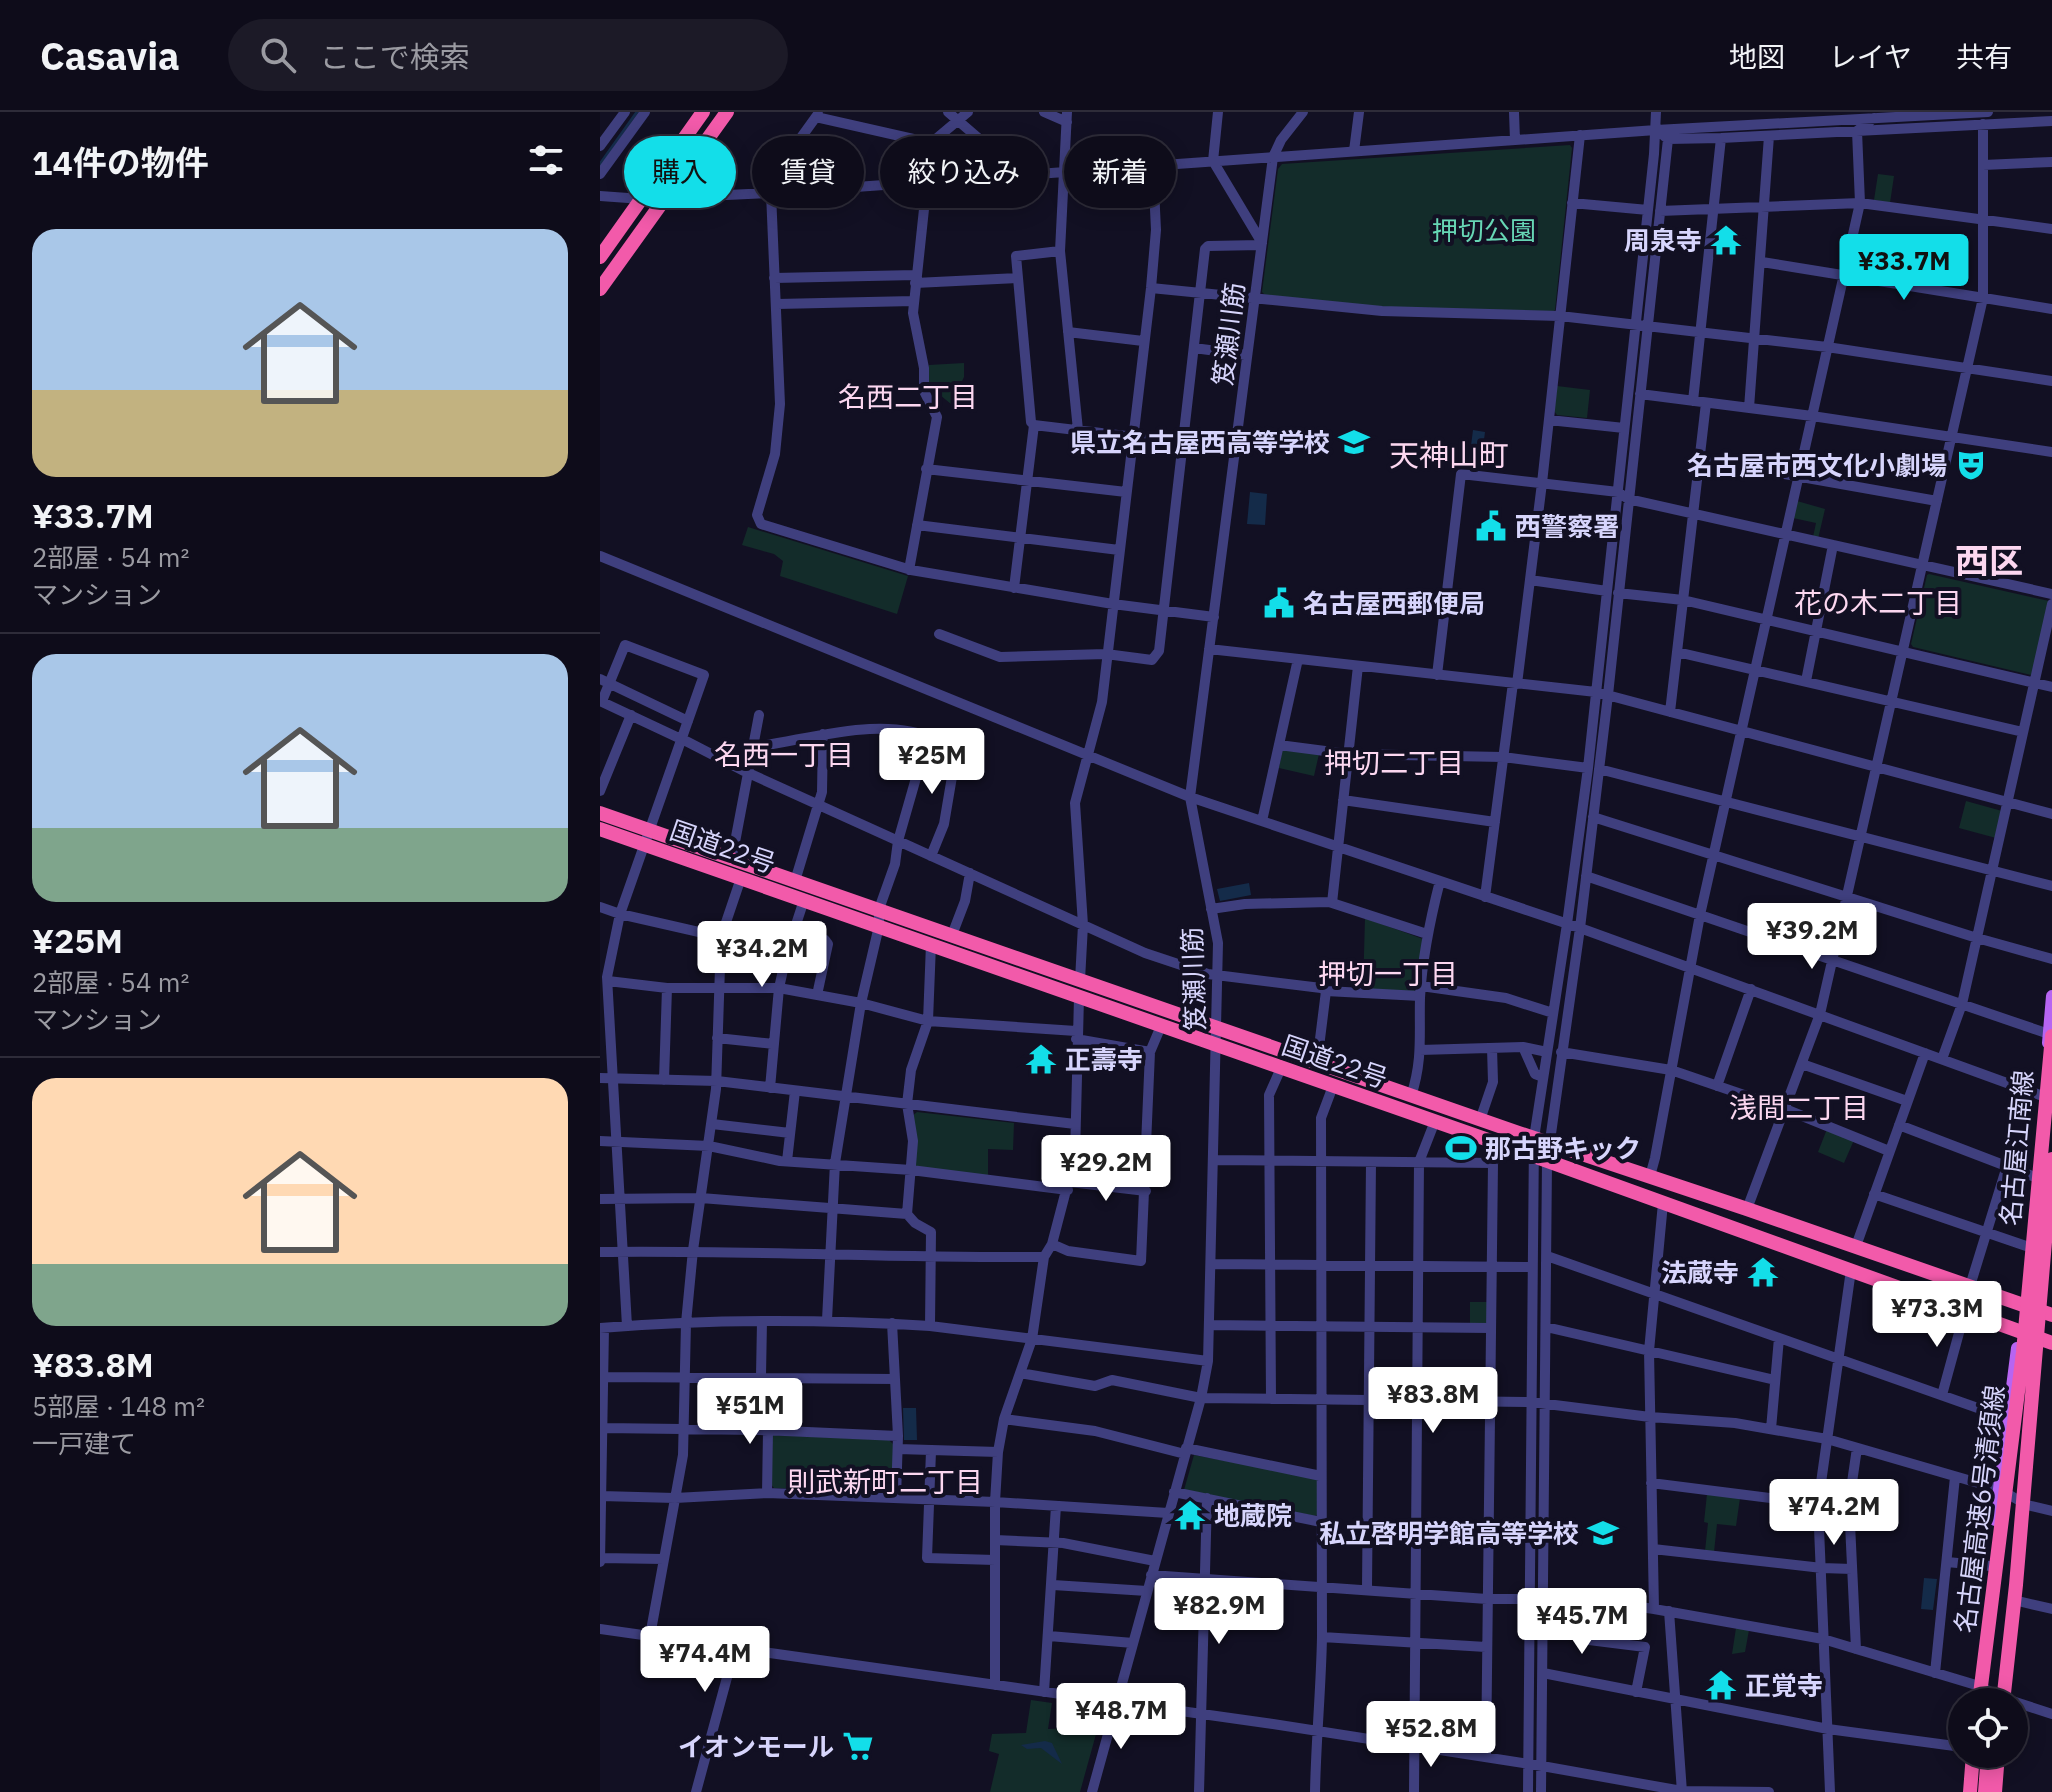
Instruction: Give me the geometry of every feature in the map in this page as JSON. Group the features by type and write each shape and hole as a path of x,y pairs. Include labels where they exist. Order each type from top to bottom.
{"highway":[{"path":"686,136 703,112"},
{"path":"710,136 727,112"},
{"path":"600,257 635,208"},
{"path":"600,289 658,208"},
{"name":"国道22号","path":"600,813 741,878 1503,1145 2046,1340"},
{"name":"国道22号","path":"600,829 732,858 1480,1120 2046,1313"},
{"name":"名古屋高速6号清須線","path":"2028,1354 2050,1035"},
{"name":"名古屋高速6号清須線","path":"1979,1688 2028,1354 2052,1159"},
{"path":"2003,1688 2028,1354"},
{"path":"1988,1688 2028,1354"},
{"path":"1967,1792 1970,1768"},
{"path":"1978,1792 1980,1768"},
{"path":"1985,1792 1987,1768"},
{"path":"1996,1792 1998,1768"}],"main road":[{"name":"名古屋江南線","path":"1976,1688 2006,1418 2023,1304 2035,1177 2048,1098 2052,996"},
{"name":"名古屋江南線","path":"2004,1688 2018,1601 2046,1340 2052,1193"}],"street":[{"path":"600,146 604,132 625,112"},
{"path":"600,174 645,112"},
{"path":"948,112 976,136"},
{"path":"939,136 968,112"},
{"path":"1044,112 1067,117 1060,251 1078,430"},
{"path":"939,634 1000,657 1106,654 1152,660 1159,651 1205,249 1208,246 1261,244 1213,161 1218,112"},
{"path":"1273,157 1281,140 1303,112"},
{"path":"1354,151 1359,112"},
{"path":"1514,112 1515,140"},
{"path":"1541,1792 1547,1162 1593,817 1596,692 1628,499 1640,394 1641,326 1656,112"},
{"path":"1176,165 1656,130 1777,118 1988,112"},
{"path":"803,136 817,114 903,136"},
{"path":"1650,1176 1700,915 1860,203 1857,131 1874,115"},
{"path":"1656,130 1668,139 1721,138 2052,121"},
{"path":"1747,1209 1820,1014 1968,368 1983,298 1983,124"},
{"path":"1485,897 1530,580 1580,135"},
{"path":"1749,408 1769,136"},
{"path":"1693,401 1721,138"},
{"path":"1528,1792 1532,1156 1567,924 1608,695 1624,428 1660,211 1668,139"},
{"name":"笈瀬川筋","path":"1092,1792 1201,1398 1208,1361 1218,943 1190,797 1273,157"},
{"path":"1983,165 2052,162"},
{"path":"1048,173 1063,172"},
{"path":"600,196 624,198"},
{"path":"1572,203 1648,210"},
{"path":"1660,211 1860,203 2052,229"},
{"path":"767,208 777,304 780,417 775,454 757,520 761,524 909,570 1113,604 1214,617"},
{"path":"909,570 937,417 924,391 924,368 913,313 923,208"},
{"path":"1080,980 1083,925 1075,803 1102,702 1151,288 1155,208"},
{"path":"1245,217 1265,219"},
{"path":"1014,588 1034,425 1029,418 1016,256 1060,251"},
{"path":"1762,262 2052,309"},
{"path":"774,278 1018,278"},
{"path":"1151,288 1382,311 1560,316 1827,347 2052,381"},
{"path":"777,304 914,301"},
{"path":"1068,332 1143,341"},
{"path":"1194,348 1247,355"},
{"path":"1640,394 2052,452"},
{"path":"1670,712 1706,403"},
{"path":"1549,420 1624,428"},
{"path":"1034,425 1235,449"},
{"path":"1699,459 1937,501"},
{"path":"926,469 1126,492"},
{"path":"1437,675 1461,474 1618,492 1628,499 2052,594"},
{"path":"917,525 1119,550"},
{"path":"1806,681 1833,545"},
{"path":"600,556 1190,797 1580,928 2048,1098"},
{"path":"1530,580 1683,600 2052,687"},
{"path":"1942,1059 1962,1004 2052,604"},
{"path":"627,1326 613,1078 605,1027 605,978 620,914 682,739 704,675 625,645 605,682 601,701 682,739 748,771 898,841 1145,953 1218,975 1326,991 1421,991 1506,998 1553,1013"},
{"path":"1209,649 1596,692 2052,814"},
{"path":"1677,652 2023,732"},
{"path":"1262,821 1298,659"},
{"path":"1332,903 1358,666"},
{"path":"605,682 688,721"},
{"path":"600,791 631,715"},
{"path":"732,858 759,715"},
{"path":"753,747 823,734 900,729 916,730 951,747 956,753 944,824 931,856"},
{"path":"795,881 819,804 823,782 823,734"},
{"path":"827,1320 835,1163 861,1003 879,926 879,909 895,864 898,841 928,736"},
{"path":"1279,745 1348,754 1503,757 1593,768 2052,886"},
{"path":"1343,800 1495,822"},
{"path":"1593,817 2052,959"},
{"path":"952,935 965,901 970,873"},
{"path":"1586,876 2050,1035"},
{"path":"650,1636 683,1455 686,1323 717,1081 721,937 741,878"},
{"path":"1411,1096 1420,1069 1421,991 1427,934 1440,881"},
{"path":"770,1088 779,988 804,900"},
{"path":"1211,909 1245,904 1332,903 1427,934"},
{"path":"600,907 787,952"},
{"path":"792,936 825,940 828,944 817,995"},
{"path":"907,1214 913,1141 907,1104 911,1070 928,1021 931,944"},
{"path":"605,978 667,988 779,988 861,1003 928,1021 1076,1035 1150,1052"},
{"path":"664,1080 667,988"},
{"path":"1717,1086 1751,989"},
{"path":"1317,1063 1326,991"},
{"path":"995,1685 998,1452 1004,1419 1032,1339 1044,1257 1052,1244 1075,1156 1079,997"},
{"path":"1052,1244 1068,1251 1141,1261 1150,1052 1161,1026"},
{"path":"717,1038 774,1044"},
{"path":"1420,1050 1523,1047 1547,1052"},
{"path":"1523,1047 1535,1074 1543,1077"},
{"path":"1480,1120 1493,1082 1492,1048"},
{"path":"1561,1052 1671,1070 1785,1109 1889,1151"},
{"path":"1856,1246 1925,1053"},
{"path":"1802,1064 1907,1101"},
{"path":"1271,1399 1269,1095 1281,1068"},
{"path":"600,1078 717,1081 1075,1124"},
{"path":"1315,1792 1322,1637 1321,1118 1333,1086"},
{"path":"787,1161 795,1091"},
{"path":"1414,1792 1419,1162 1435,1121"},
{"path":"712,1124 790,1133"},
{"path":"1899,1125 2035,1177"},
{"path":"600,1141 709,1146 787,1161 1146,1191"},
{"path":"1486,1757 1493,1163 1503,1145"},
{"path":"1214,1160 1493,1163"},
{"path":"1367,1588 1371,1162"},
{"path":"1970,1286 2007,1166"},
{"path":"1874,1194 2029,1247"},
{"path":"600,1199 701,1198 907,1214 931,1232 930,1326"},
{"path":"1654,1609 1649,1351 1663,1203"},
{"path":"600,1252 693,1250 1044,1257"},
{"path":"1547,1256 2006,1418"},
{"path":"1211,1264 1531,1267"},
{"path":"1830,1792 1818,1504 1851,1270"},
{"path":"1942,1395 1965,1311"},
{"path":"762,1321 761,1378 767,1493"},
{"path":"664,1559 600,1560 602,1328 762,1321 892,1323 1208,1361"},
{"path":"892,1323 898,1436 896,1498"},
{"path":"1209,1325 1490,1328"},
{"path":"1546,1327 1775,1380"},
{"path":"1771,1429 1779,1338"},
{"path":"1020,1373 1095,1386 1112,1380 1201,1398 1531,1402 1650,1417 1735,1423 1827,1439 1999,1489 2027,1505 2052,1511"},
{"path":"603,1377 895,1379"},
{"path":"1004,1419 1095,1431 1321,1476"},
{"path":"603,1428 898,1436"},
{"path":"1856,1649 1849,1503 1857,1448"},
{"path":"898,1449 998,1452"},
{"path":"931,1451 927,1558 995,1560"},
{"path":"1935,1673 1955,1477"},
{"path":"1651,1483 1818,1504"},
{"path":"1174,1492 1321,1522"},
{"path":"601,1496 675,1498 767,1493 1168,1513"},
{"path":"1199,1792 1207,1498"},
{"path":"1044,1692 1056,1506"},
{"path":"995,1540 1055,1543 1155,1561"},
{"path":"1653,1549 1852,1569"},
{"path":"1947,1562 1990,1566"},
{"path":"1151,1575 1367,1588 1487,1599 1529,1599 1544,1593 1669,1611 1823,1639 1981,1688"},
{"path":"1053,1585 1147,1591"},
{"path":"1579,1598 1578,1633 1581,1639 1645,1647 1636,1692"},
{"path":"2018,1601 2052,1609"},
{"path":"1669,1611 1682,1791"},
{"path":"600,1629 1117,1701 1486,1757 1682,1791 1769,1792"},
{"path":"1049,1636 1133,1643"},
{"path":"1322,1637 1486,1647"},
{"path":"696,1792 735,1648"},
{"path":"1543,1673 1828,1729 1948,1745"},
{"path":"2028,1706 2051,1711"}],"green space":[{"name":"押切公園","path":"1570,145 1555,310 1552,312 1382,307 1265,295 1262,292 1278,169 1282,164"},
{"path":"1878,174 1894,176 1890,203 1874,200"},
{"path":"964,363 964,377 951,404 929,386 929,365"},
{"path":"1557,386 1590,390 1587,418 1557,415 1554,411"},
{"path":"1797,501 1825,509 1818,539 1813,537 1816,523 1793,518"},
{"path":"748,527 908,576 897,614 780,576 783,561 774,554 742,545"},
{"path":"1929,574 2049,601 2034,673 2031,675 1913,647 1911,644"},
{"path":"1282,751 1319,754 1314,776 1279,768"},
{"path":"1966,801 2002,811 1996,838 1959,828"},
{"path":"1365,918 1423,939 1414,993 1363,990"},
{"path":"917,1112 1014,1123 1013,1150 988,1149 988,1176 916,1167 911,1117"},
{"path":"1827,1129 1854,1140 1844,1163 1818,1152"},
{"path":"1470,1302 1488,1302 1488,1323 1470,1326"},
{"path":"799,1381 798,1405 763,1404 763,1383"},
{"path":"771,1437 889,1440 894,1445 892,1489 890,1492 774,1488 770,1483"},
{"path":"1194,1455 1316,1478 1319,1482 1318,1514 1315,1516 1184,1490"},
{"path":"1707,1494 1740,1498 1736,1526 1717,1524 1714,1552 1705,1551"},
{"path":"1736,1628 1749,1630 1745,1652 1732,1654"},
{"path":"1031,1700 1052,1703 1048,1729 1098,1727 1080,1792 990,1792 999,1754 989,1751 992,1734 1026,1733"}],"water":[{"path":"1473,430 1485,432 1481,463 1469,462"},
{"path":"1250,492 1267,494 1265,525 1247,524"},
{"path":"1249,883 1251,895 1220,901 1217,889"},
{"path":"903,1408 916,1408 917,1440 904,1440"},
{"path":"1924,1578 1937,1579 1933,1610 1921,1609"},
{"path":"1045,1741 1052,1743 1062,1764 1041,1748 1027,1749 1021,1745"}],"waterway":[{"path":"600,164 637,112"}],"place":[{"name":"周泉寺","path":"1726,240"},
{"name":"県立名古屋西高等学校","path":"1354,442"},
{"name":"名古屋市西文化小劇場","path":"1971,465"},
{"name":"西警察署","path":"1491,526"},
{"name":"名古屋西郵便局","path":"1279,603"},
{"name":"正壽寺","path":"1041,1059"},
{"name":"那古野キック","path":"1461,1148"},
{"name":"法蔵寺","path":"1763,1272"},
{"name":"地蔵院","path":"1190,1515"},
{"name":"私立啓明学館高等学校","path":"1603,1533"},
{"name":"正覚寺","path":"1721,1685"},
{"name":"イオンモール","path":"858,1746"}],"district":[{"name":"名西二丁目","path":"908,396"},
{"name":"天神山町","path":"1449,454"},
{"name":"西区","path":"1989,560"},
{"name":"花の木二丁目","path":"1878,602"},
{"name":"名西一丁目","path":"784,754"},
{"name":"押切二丁目","path":"1394,762"},
{"name":"押切一丁目","path":"1388,973"},
{"name":"浅間二丁目","path":"1799,1107"},
{"name":"則武新町二丁目","path":"885,1481"}]}
